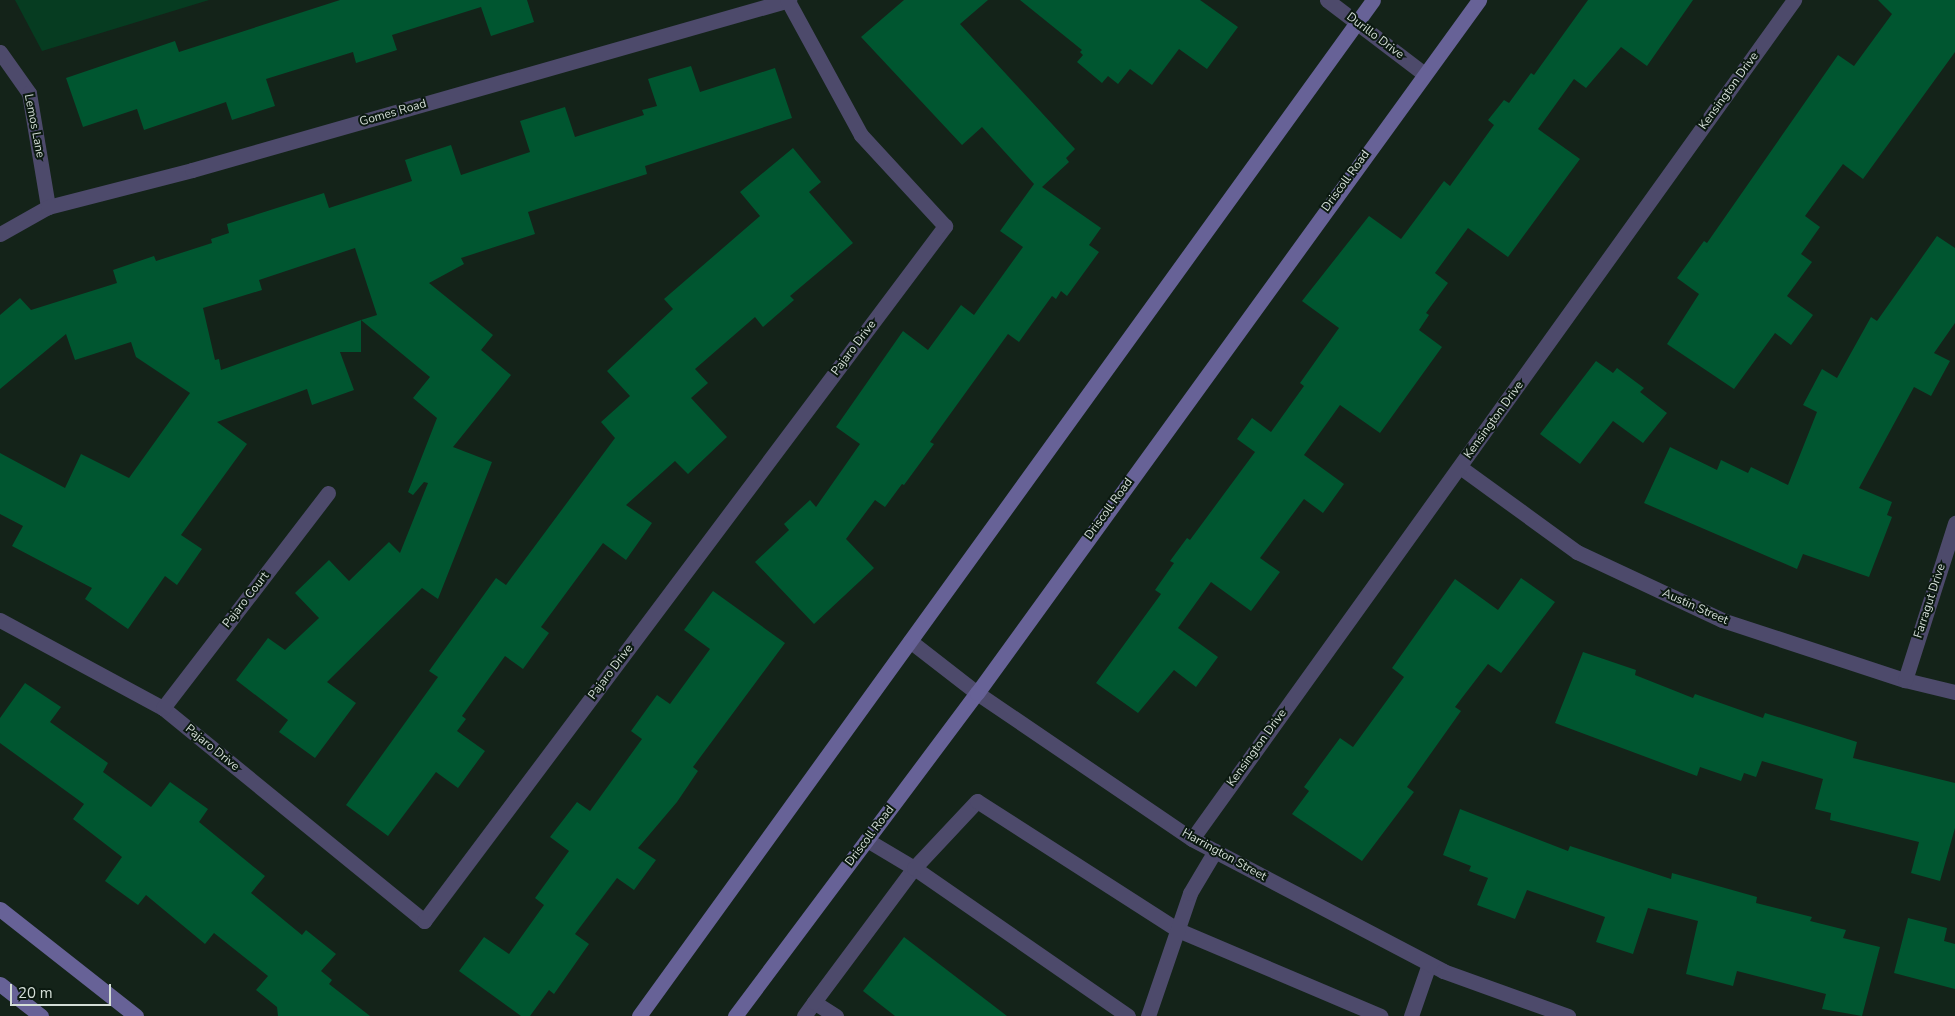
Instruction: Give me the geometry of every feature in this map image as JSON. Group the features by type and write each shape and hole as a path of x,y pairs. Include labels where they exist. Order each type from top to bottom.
{"street":[{"name":"Gomes Road","path":"0,234 48,207 192,170 788,0"},
{"name":"Pajaro Drive","path":"0,620 163,708 424,921 945,226 861,135 788,0"},
{"name":"Durillo Drive","path":"1328,0 1423,73"},
{"path":"640,1016 1373,0"},
{"name":"Driscoll Road","path":"736,1016 977,693 1423,73 1479,0"},
{"name":"Kensington Drive","path":"1192,838 1794,0"},
{"name":"Lemos Lane","path":"0,52 30,93 48,207"},
{"name":"Austin Street","path":"1460,467 1577,552 1722,620 1905,680 1955,692"},
{"name":"Pajaro Court","path":"163,708 328,493"},
{"name":"Farragut Drive","path":"1905,680 1955,523"},
{"name":"Harrington Street","path":"910,641 977,693 1192,838 1429,964 1568,1016"},
{"path":"804,1016 914,868 977,801 1178,930 1381,1016"},
{"path":"867,840 914,868 1128,1016"},
{"path":"1148,1016 1190,894 1215,851"},
{"path":"0,908 136,1016"},
{"path":"1412,1016 1429,964"},
{"path":"0,984 41,1016"},
{"path":"814,1002 836,1016"}],"green space":[{"path":"15,0 209,0 42,51"}],"building":[{"path":"340,0 527,0 534,22 491,36 481,7 392,35 397,50 356,63 353,52 266,79 275,106 232,120 226,102 144,130 137,109 83,127 66,78 175,41 179,52"},
{"path":"904,0 988,0 960,24 1075,149 1066,158 1069,162 1042,187 1101,228 1089,245 1099,252 1067,296 1061,291 1056,299 1052,296 1019,342 1008,334 930,442 934,444 904,485 902,484 885,507 875,500 846,539 874,568 814,624 755,562 789,530 784,524 810,500 816,507 860,444 836,427 903,331 928,350 961,305 974,315 1023,247 1000,231 1034,184 982,127 962,145 861,37"},
{"path":"1020,0 1200,0 1238,27 1207,69 1179,49 1152,85 1130,69 1118,84 1108,76 1102,83 1077,62 1083,55 1080,52 1082,50"},
{"path":"1588,0 1693,0 1647,66 1621,47 1586,88 1574,79 1538,129 1580,159 1508,257 1468,228 1435,273 1448,283 1426,313 1429,315 1419,330 1442,347 1380,433 1340,405 1304,455 1344,484 1323,513 1304,499 1260,558 1280,572 1251,611 1211,582 1178,628 1218,657 1196,687 1174,670 1138,713 1096,683 1161,594 1155,590 1174,563 1170,561 1187,538 1190,540 1255,452 1237,439 1252,418 1271,432 1304,386 1300,383 1339,328 1302,301 1369,216 1401,239 1444,181 1450,186 1494,125 1488,120 1504,100 1509,103 1531,73 1534,75"},
{"path":"1878,0 1955,0 1955,52 1863,179 1843,164 1805,216 1820,227 1801,254 1812,262 1787,296 1813,315 1791,345 1775,333 1734,389 1667,344 1699,294 1677,278 1704,241 1707,243 1838,55 1854,66 1892,14"},
{"path":"691,66 700,92 775,68 792,118 645,166 647,174 528,212 535,234 461,258 464,264 429,283 493,335 481,350 511,375 453,447 492,462 438,599 422,588 327,682 356,703 315,758 279,732 288,720 236,680 268,638 285,650 319,618 295,593 329,560 349,581 389,542 400,553 428,483 424,482 413,495 408,492 437,418 413,398 430,377 361,320 361,352 340,352 354,390 312,405 307,389 217,422 247,444 181,535 202,549 177,585 165,576 128,629 85,599 92,588 12,546 23,526 0,514 0,453 65,488 81,454 129,478 190,393 136,357 131,342 75,360 66,334 0,389 0,315 20,298 31,310 117,283 113,270 154,256 156,261 212,243 211,239 229,233 227,224 324,193 329,208 412,181 405,160 451,145 461,175 530,152 520,121 565,107 575,137 644,115 642,110 657,106 648,79","holes":["355,248 377,315 221,370 219,359 215,360 203,308 262,290 259,280"]},
{"path":"793,148 821,182 809,192 853,243 790,296 794,300 763,327 755,317 695,369 708,383 691,398 727,437 688,474 675,461 626,505 652,523 626,560 603,543 541,627 549,633 523,669 505,656 462,716 466,719 457,731 485,751 458,788 436,772 388,836 346,805 438,677 429,671 496,578 506,585 615,438 601,422 630,396 607,371 673,309 664,299 760,216 740,192"},
{"path":"1937,236 1955,248 1955,323 1934,353 1950,361 1931,396 1914,387 1859,488 1892,502 1887,515 1892,517 1869,577 1803,554 1797,569 1644,503 1670,447 1717,470 1721,460 1748,473 1751,467 1788,485 1817,412 1803,405 1822,369 1837,378 1871,317 1877,321"},
{"path":"1596,361 1613,373 1617,368 1644,388 1640,392 1667,413 1643,443 1613,421 1580,464 1540,434"},
{"path":"1521,578 1555,602 1501,673 1488,664 1455,707 1461,711 1407,787 1414,792 1362,861 1292,814 1309,791 1304,787 1340,738 1353,747 1404,677 1392,668 1455,579 1498,610"},
{"path":"713,591 785,643 693,767 698,771 677,802 638,848 656,860 634,890 617,878 575,934 589,944 554,994 549,990 530,1016 521,1016 459,971 484,937 509,954 544,905 535,898 569,851 550,837 577,802 590,811 642,739 631,731 657,695 670,704 710,649 684,630"},
{"path":"1583,652 1636,670 1635,675 1693,698 1695,694 1763,718 1765,713 1857,742 1853,758 1955,783 1955,828 1940,881 1911,873 1919,842 1830,820 1831,813 1815,809 1823,779 1762,761 1756,777 1744,773 1741,781 1700,767 1697,776 1555,723"},
{"path":"25,683 61,707 50,722 108,763 103,772 151,807 170,782 208,809 199,822 265,876 251,893 302,935 306,930 336,954 321,971 332,980 329,984 370,1016 278,1016 277,1007 256,990 268,976 214,933 205,944 146,895 138,905 105,881 122,857 73,819 84,804 0,743 0,718"},
{"path":"1460,809 1568,851 1570,846 1671,879 1672,873 1757,897 1756,903 1812,917 1810,921 1846,930 1843,938 1880,947 1862,1016 1822,1009 1826,994 1737,971 1733,986 1686,974 1698,921 1648,908 1633,954 1596,942 1605,917 1527,890 1515,919 1477,905 1488,878 1469,871 1471,866 1443,855"},
{"path":"1908,918 1947,928 1944,941 1955,944 1955,989 1894,973"},
{"path":"904,937 1007,1016 895,1016 863,991"}]}
